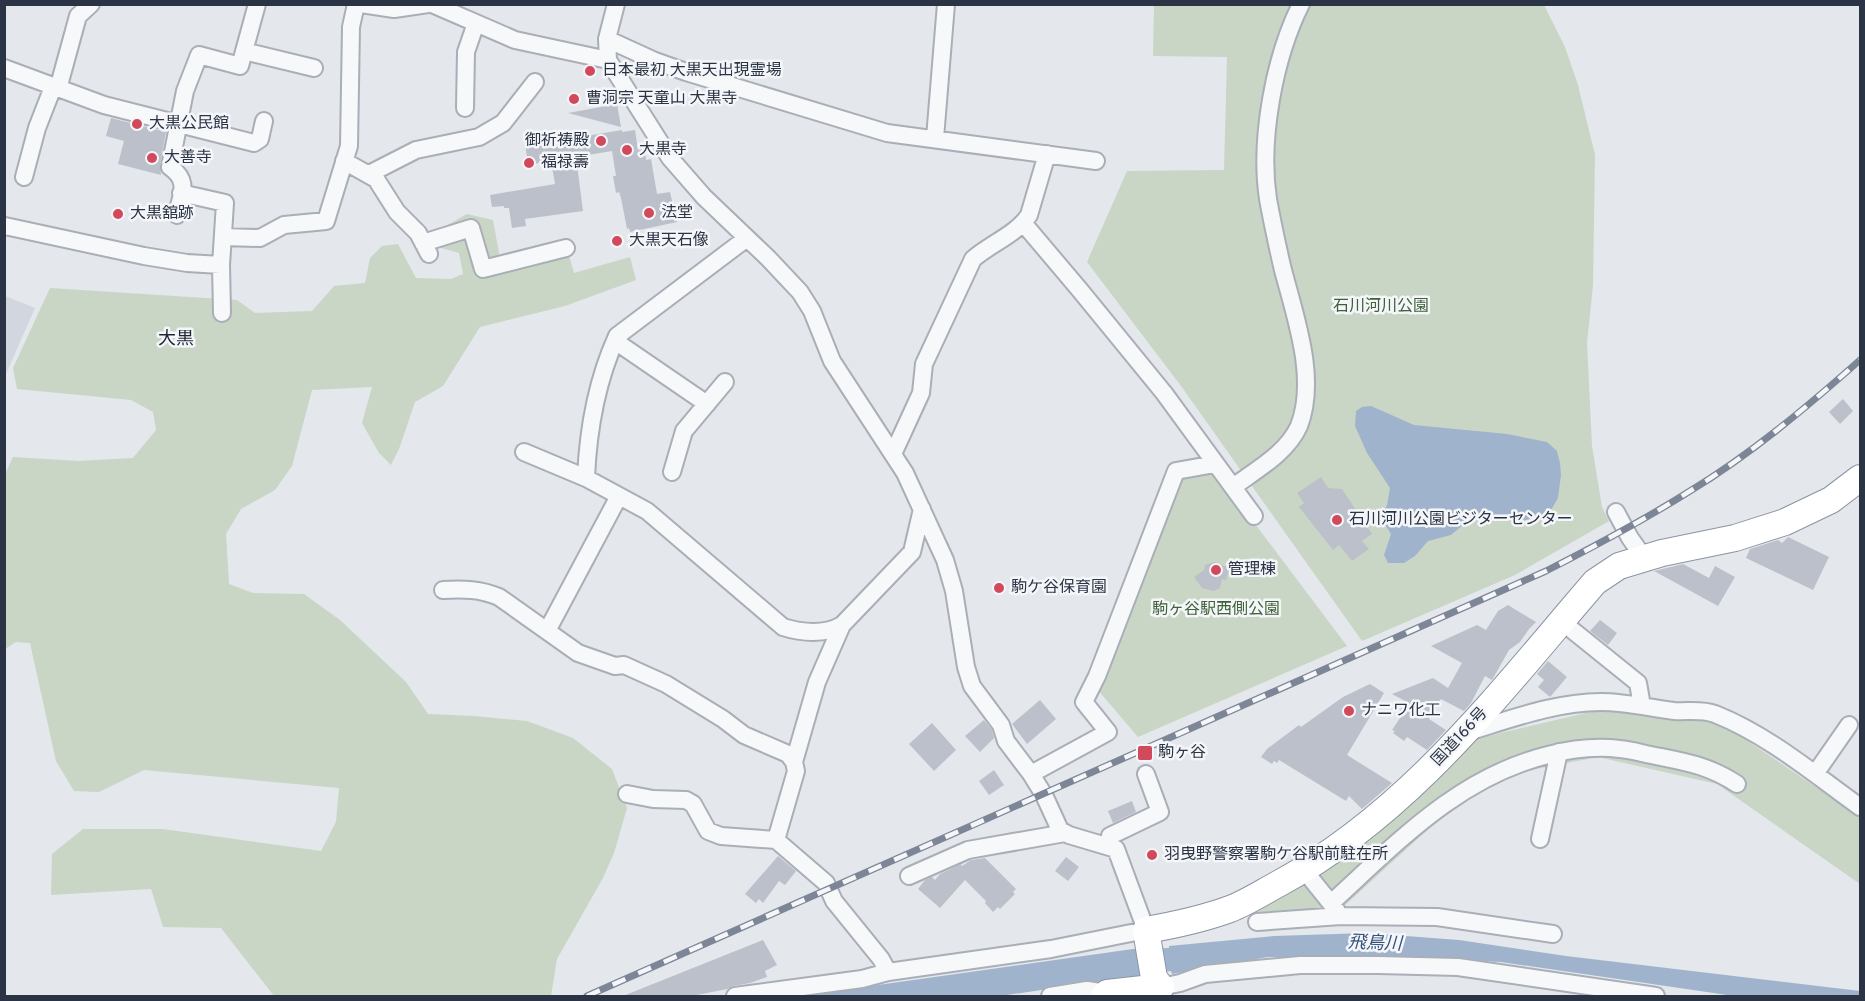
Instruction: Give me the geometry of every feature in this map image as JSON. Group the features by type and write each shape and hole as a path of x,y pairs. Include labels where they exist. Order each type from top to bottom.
{"highway":[{"name":"国道166号","path":"1147,936 1231,909 1305,870 1380,816 1465,733 1595,582 1619,566 1662,553 1735,538 1785,522 1831,500 1860,478"},
{"path":"1105,995 1158,982 1147,936"}],"street":[{"path":"24,177 37,128 55,88 78,16 91,4"},
{"path":"177,215 183,182 181,174 170,167 185,91 199,56 240,66 257,4"},
{"path":"223,237 260,238 284,225 326,221 349,146 351,27 356,4"},
{"path":"361,4 394,9 430,4 515,40 608,60"},
{"path":"616,4 607,39 608,60 670,158 704,197 800,292 812,311 832,361 905,472 945,560 972,686 1001,725 1006,741 1032,774 1048,801 1060,830 1116,849 1147,936 888,972 862,979 742,996"},
{"path":"935,138 946,4"},
{"path":"1233,487 1279,453 1298,427 1306,398 1302,345 1268,197 1265,127 1279,61 1301,4"},
{"path":"465,108 466,52 476,23"},
{"path":"607,39 655,62 887,133 1096,161"},
{"path":"244,51 314,68"},
{"path":"4,68 104,105 254,143 260,139 264,121"},
{"path":"369,174 416,150 479,137 503,123 535,82"},
{"path":"893,454 921,393 924,364 973,259 985,248 1024,224 1029,215 1047,154"},
{"path":"344,161 376,179 397,212 418,233 426,248 471,228 483,269 566,248"},
{"path":"181,194 225,203 221,265 222,313"},
{"path":"1024,224 1157,385 1254,516"},
{"path":"4,227 186,263 221,265"},
{"path":"586,478 588,438 609,353 617,336 747,238"},
{"path":"615,341 707,404"},
{"path":"672,472 684,431 725,382"},
{"path":"524,452 586,478 647,511 783,627 795,630 831,631 842,625 912,552 922,509"},
{"path":"1032,774 1108,732 1084,702 1097,676 1176,471 1215,464"},
{"path":"547,631 619,496"},
{"path":"1616,512 1644,559"},
{"path":"443,590 484,591 499,597 578,653 615,666 624,665 666,684 723,719 744,735 788,754 794,762 796,771 776,840"},
{"path":"1561,621 1638,683 1642,706"},
{"path":"794,762 817,682 842,625"},
{"path":"1465,733 1519,716 1562,706 1600,702 1676,711 1700,710 1713,713 1744,727 1860,807"},
{"path":"1815,774 1849,724"},
{"path":"1336,910 1423,819 1474,783 1501,770 1533,759 1569,750 1620,749 1696,764 1718,772 1737,784"},
{"path":"1540,839 1552,823 1559,752"},
{"path":"1108,846 1110,836 1160,812 1146,774"},
{"path":"627,794 653,799 686,800 693,804 708,831 721,836 776,840 826,883 834,901 881,959 888,972"},
{"path":"909,876 968,850 1065,833"},
{"path":"1305,870 1336,910"},
{"path":"1257,922 1336,910 1437,917 1553,933"},
{"path":"1158,982 1180,983 1205,974 1300,965 1458,967 1656,996"},
{"path":"1050,996 1087,990 1105,995"}],"shaded area":[{"path":"5,296 35,308 5,376"}],"green space":[{"name":"石川河川公園","path":"1154,5 1544,5 1565,47 1578,85 1595,155 1593,285 1587,343 1592,446 1602,507 1609,521 1515,575 1362,641 1181,386 1087,262 1127,171 1224,170 1227,57 1153,56"},
{"path":"467,214 493,220 502,270 568,252 574,273 630,257 636,280 565,306 480,327 443,386 415,402 391,465 379,453 362,423 372,387 312,390 292,466 275,490 241,509 226,534 229,584 253,593 304,594 340,620 406,682 428,714 527,721 573,738 612,769 627,808 614,853 603,878 557,959 551,996 274,996 221,928 163,927 151,889 51,895 52,854 83,829 163,829 321,851 336,822 339,788 144,770 99,792 74,791 56,761 30,643 16,642 5,649 4,476 13,457 78,461 133,458 156,430 153,412 131,400 17,389 13,368 50,288 237,300 255,313 312,311 334,286 365,283 370,258 382,246 398,244 416,278 451,279 463,274 459,253 441,248 439,230"},
{"name":"駒ヶ谷駅西側公園","path":"1216,472 1347,646 1138,737 1097,689 1177,478"},
{"path":"1611,707 1714,718 1860,817 1860,884 1717,784 1598,757 1483,779 1343,907 1257,912 1255,909 1471,740"}],"water":[{"path":"1371,406 1414,425 1507,434 1547,442 1557,451 1560,463 1558,498 1551,510 1542,516 1521,521 1481,518 1468,521 1451,535 1428,541 1415,556 1404,563 1388,563 1384,555 1391,534 1381,518 1387,505 1390,488 1367,453 1355,426 1356,411 1362,407"},
{"name":"飛鳥川","path":"1366,933 1459,940 1566,956 1860,991 1860,996 1734,996 1501,962 1376,957 1268,957 1172,974 1171,971 1000,996 800,996 1133,949 1169,948 1169,946 1274,936"}],"building":[{"path":"617,104 621,127 568,113"},
{"path":"111,118 166,132 160,165 161,175 118,164 124,141 106,136"},
{"path":"622,130 622,132 635,130 638,150 645,149 646,160 651,159 657,194 670,192 677,222 630,232 629,228 627,229 621,198 619,192 616,193 612,151 576,157 583,211 525,219 526,226 512,228 509,208 492,207 490,195 555,184 551,161 528,165 525,143 548,139 549,148 587,142 586,136"},
{"path":"1843,399 1853,411 1840,424 1829,412"},
{"name":"石川河川公園ビジターセンター","path":"1321,477 1328,488 1342,489 1372,534 1362,541 1369,549 1352,561 1339,545 1333,550 1299,507 1304,503 1297,493"},
{"path":"1788,537 1829,557 1813,590 1746,558 1750,549 1778,540 1782,543"},
{"name":"管理棟","path":"1214,562 1229,568 1226,580 1222,579 1220,588 1214,591 1202,588 1194,577 1204,570 1205,565"},
{"path":"1683,564 1709,578 1715,566 1735,577 1718,606 1654,571"},
{"path":"1508,605 1536,622 1520,642 1509,650 1492,680 1485,676 1471,703 1464,711 1441,699 1429,719 1446,730 1427,750 1407,737 1404,741 1393,733 1395,731 1392,730 1400,718 1397,716 1405,701 1392,694 1433,678 1448,688 1462,663 1431,646 1477,625 1486,630 1498,611"},
{"path":"1600,620 1617,633 1608,645 1590,631"},
{"path":"1548,661 1567,677 1550,697 1538,687 1544,680 1537,674"},
{"path":"1370,684 1384,693 1347,755 1392,783 1362,809 1349,796 1346,801 1279,760 1272,764 1261,757 1267,749 1299,725 1301,727 1343,697"},
{"path":"1040,700 1056,719 1027,744 1012,724"},
{"path":"984,720 992,730 994,738 980,752 965,736"},
{"path":"932,723 956,750 934,771 909,744"},
{"path":"994,770 1004,785 989,795 979,781"},
{"path":"1132,801 1136,812 1113,823 1108,811"},
{"path":"778,856 796,871 785,885 779,881 763,903 759,899 756,903 745,894"},
{"path":"1066,857 1079,867 1068,881 1055,871"},
{"path":"985,858 1016,889 1013,892 1015,894 1000,909 998,907 993,912 985,903 986,901 965,880 940,908 918,889 925,880 932,877 935,880 940,874 961,864 962,866 971,860"},
{"path":"763,940 777,965 765,971 767,977 727,989 692,996 623,996"}],"railway":[{"path":"587,996 1546,571 1673,502 1713,477 1778,429 1860,360"}],"place":[{"name":"日本最初 大黒天出現霊場","path":"590,71"},
{"name":"曹洞宗 天童山 大黒寺","path":"574,99"},
{"name":"大黒公民館","path":"137,124"},
{"name":"御祈祷殿","path":"601,141"},
{"name":"大黒寺","path":"627,150"},
{"name":"大善寺","path":"152,158"},
{"name":"福禄壽","path":"529,163"},
{"name":"法堂","path":"649,213"},
{"name":"大黒舘跡","path":"118,214"},
{"name":"大黒天石像","path":"617,241"},
{"name":"石川河川公園ビジターセンター","path":"1337,520"},
{"name":"管理棟","path":"1216,570"},
{"name":"駒ケ谷保育園","path":"999,588"},
{"name":"ナニワ化工","path":"1349,711"},
{"name":"駒ヶ谷","path":"1145,753"},
{"name":"羽曳野警察署駒ケ谷駅前駐在所","path":"1152,855"}],"district":[{"name":"大黒","path":"176,339"}]}
